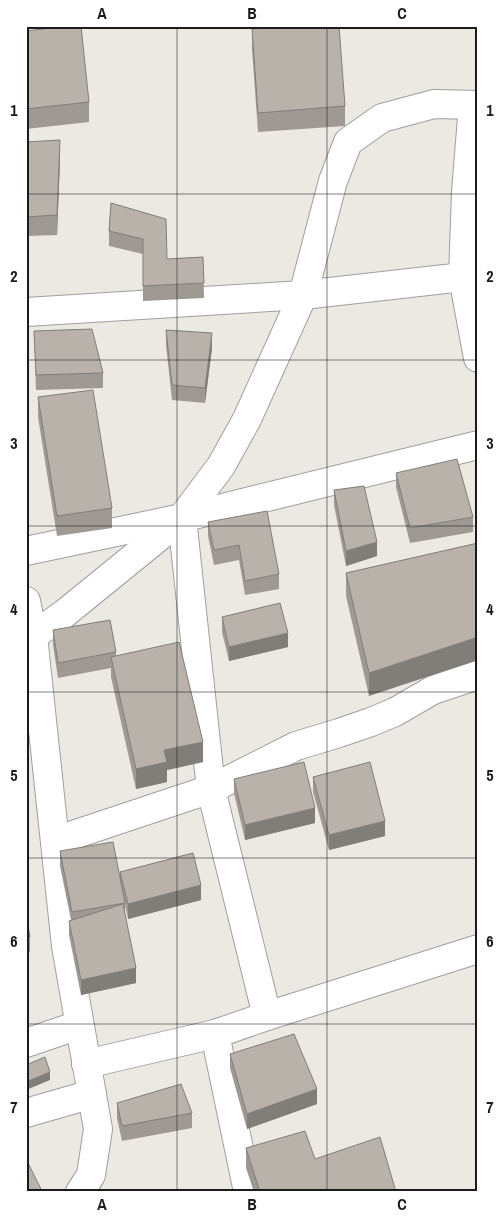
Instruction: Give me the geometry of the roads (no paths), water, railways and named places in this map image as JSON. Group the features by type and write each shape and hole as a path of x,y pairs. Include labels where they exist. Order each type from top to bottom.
{"street":[{"path":"33,636 64,614 182,518 221,466 247,419 303,295 333,181 348,142 382,118 434,104 476,105 466,192 463,277 478,358"},
{"path":"26,312 303,295 463,277"},
{"path":"26,550 182,518 478,445"},
{"path":"182,518 211,789 267,1016"},
{"path":"26,601 33,636 66,946 98,1129 91,1175 80,1192"},
{"path":"55,841 211,789 296,746 339,734 371,722 395,712 433,690 478,674"},
{"path":"86,1064 215,1034 478,949"},
{"path":"26,1043 79,1025"},
{"path":"215,1034 248,1192"},
{"path":"26,1113 92,1094"}]}
